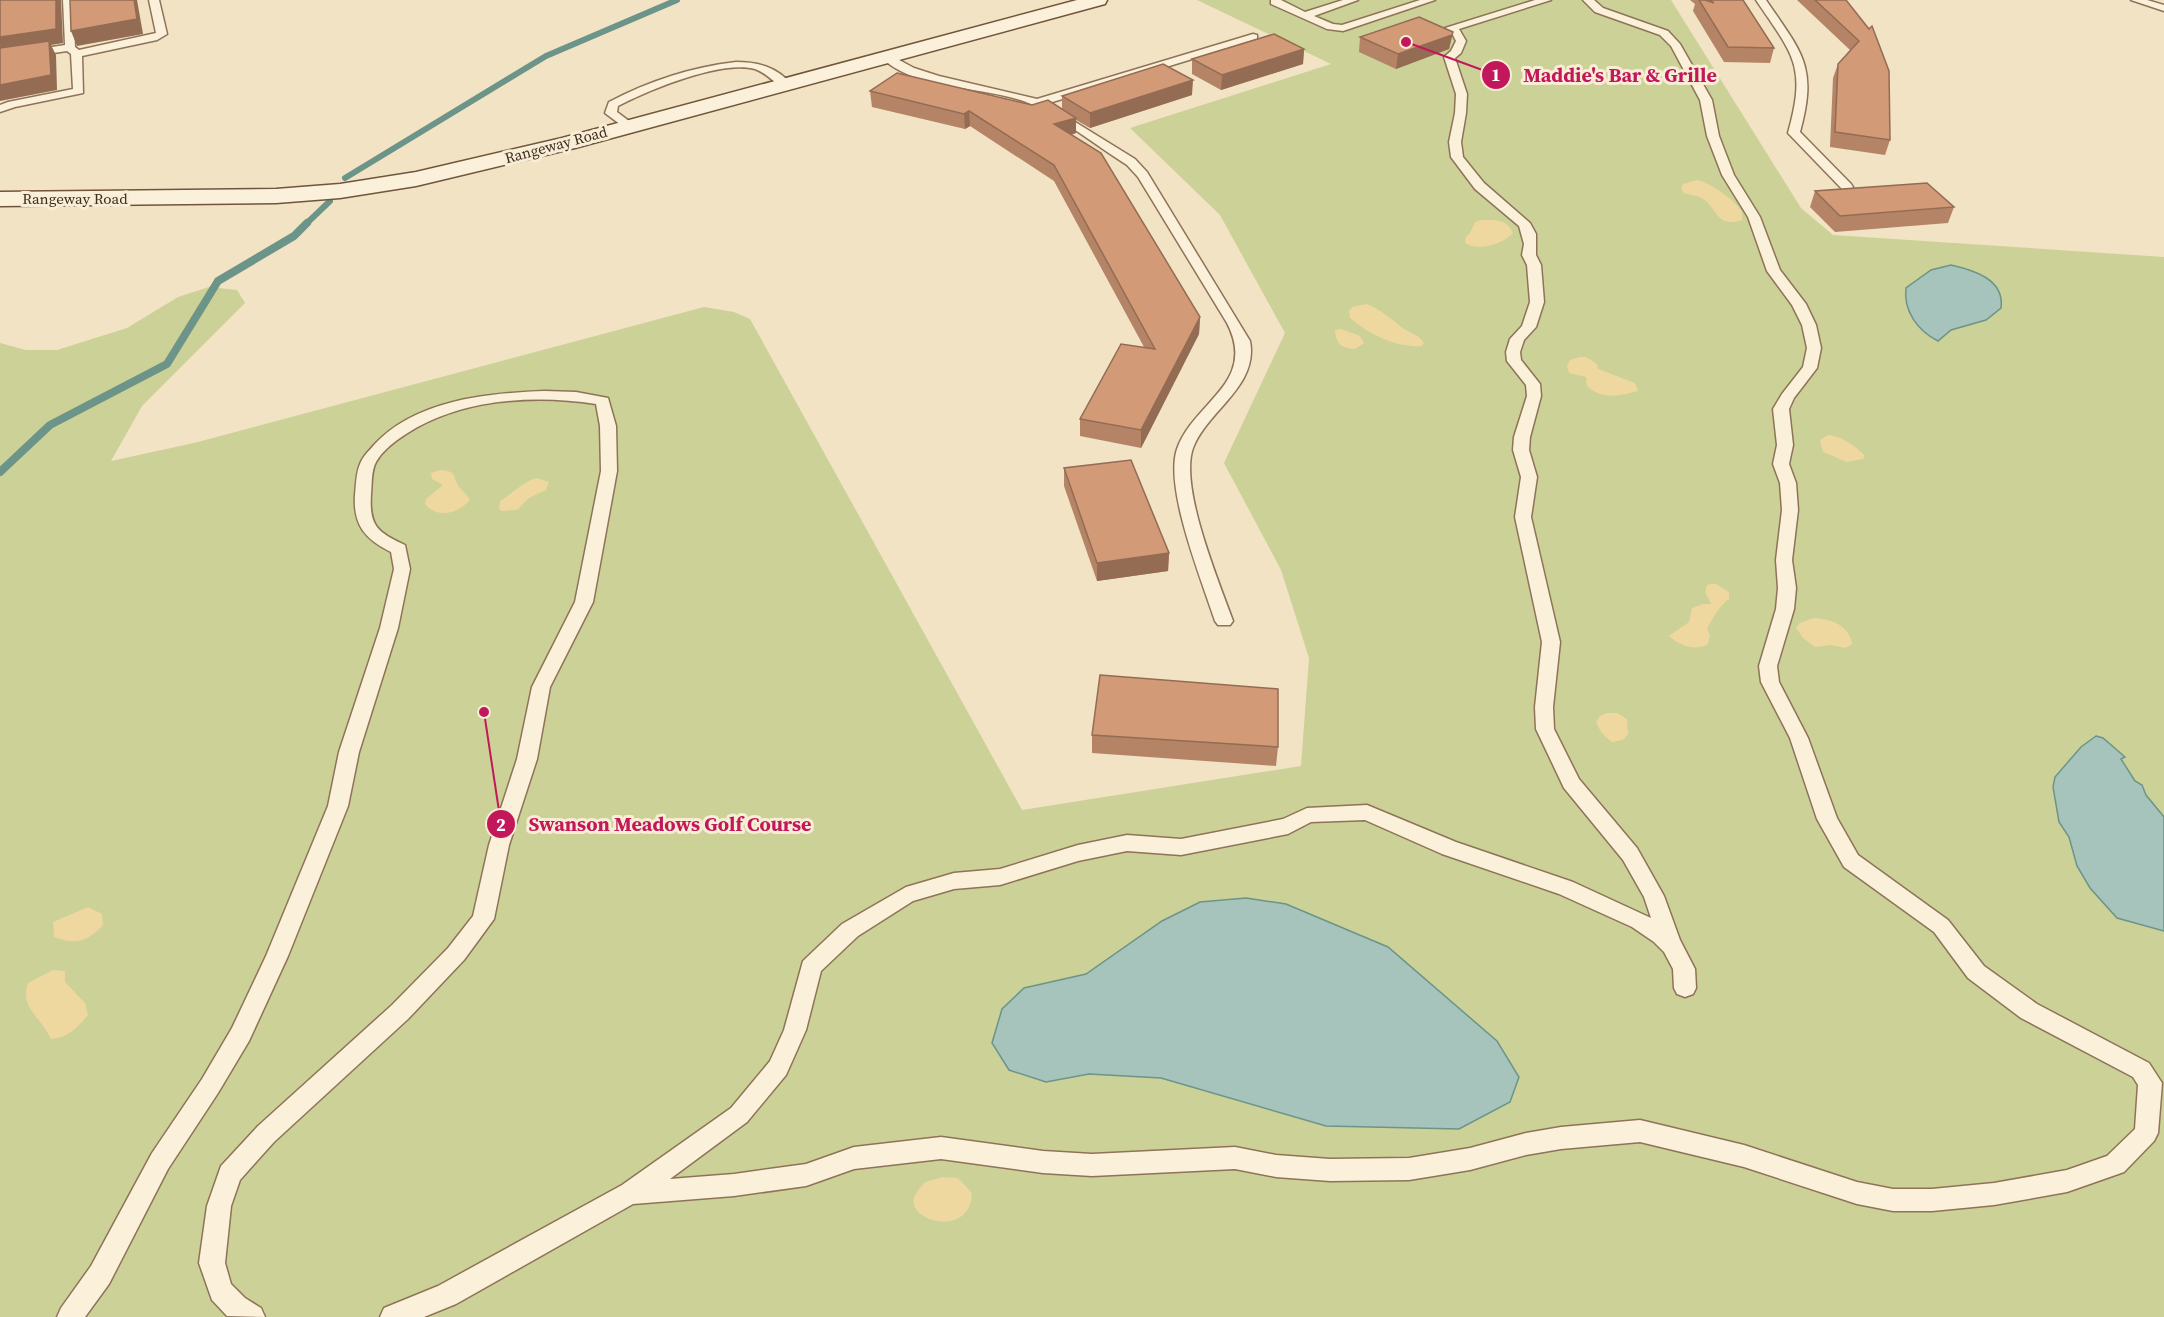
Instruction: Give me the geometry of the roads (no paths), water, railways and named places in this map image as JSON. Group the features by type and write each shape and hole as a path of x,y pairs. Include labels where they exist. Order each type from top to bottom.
{"street":[{"name":"Rangeway Road","path":"0,199 209,198 340,190 440,174 629,126 1098,0"}],"lane":[{"path":"0,109 12,104 79,91 68,0"},
{"path":"0,58 153,38 162,34 154,0"},
{"path":"1276,0 1275,2 1332,27 1343,28 1430,0"},
{"path":"1305,15 1353,0"},
{"path":"1546,0 1450,28 1456,31 1461,41 1456,53 1449,57 1450,69 1460,87 1461,109 1455,130 1456,151 1460,163 1485,192 1505,205 1524,222 1530,232 1532,246 1529,255 1534,266 1538,302 1529,327 1517,339 1513,352 1514,361 1533,384 1534,396 1521,450 1529,477 1523,517 1551,642 1544,707 1545,729 1571,783 1629,854 1654,896 1672,946 1684,969 1685,988"},
{"path":"630,1193 734,1185 806,1175 854,1158 941,1148 1043,1162 1092,1165 1235,1158 1276,1166 1330,1170 1409,1169 1470,1159 1526,1144 1561,1138 1640,1131 1744,1156 1857,1193 1893,1200 1932,1200 1994,1194 2067,1181 2115,1164 2146,1132 2150,1083 2141,1070 2029,1011 1998,990 1976,972 1941,926 1851,861 1827,819 1799,738 1770,682 1768,666 1785,609 1787,588 1784,560 1790,510 1788,483 1781,464 1785,445 1781,409 1787,397 1810,368 1814,348 1809,325 1799,304 1774,271 1754,217 1728,175 1713,136 1706,100 1675,44 1664,33 1605,13 1588,0"},
{"path":"1761,0 1797,55 1803,76 1800,109 1794,133 1847,187"},
{"path":"2136,0 2164,8"},
{"path":"1037,103 1253,37"},
{"path":"886,57 910,70 936,79 1005,93 1037,103 1119,153 1143,175 1234,323 1244,345 1241,367 1191,437 1182,461 1188,505 1224,621"},
{"path":"629,126 611,113 613,104 655,86 728,65 752,65 772,72 786,84"},
{"path":"70,1317 100,1275 160,1161 210,1086 241,1034 277,956 338,806 349,752 389,628 402,569 399,549 373,537 361,514 369,460 389,437 412,424 444,411 485,400 534,394 580,396 603,401 608,426 609,471 584,602 542,687 527,759 499,845 483,918 456,954 400,1012 266,1134 230,1174 219,1206 212,1263 221,1291 236,1307 252,1317"},
{"path":"393,1317 447,1295 630,1193 739,1115 778,1068 795,1030 811,967 850,930 906,895 954,881 1000,876 1127,843 1181,847 1288,826 1307,815 1367,812 1449,848 1566,888 1639,921 1662,936 1672,946"}],"water":[{"path":"1951,265 1978,273 1993,283 2001,298 2001,308 1986,320 1951,330 1938,341 1924,332 1913,319 1907,305 1906,288 1931,270"},
{"path":"2096,736 2103,738 2125,757 2121,759 2135,781 2142,785 2146,795 2164,817 2164,931 2117,918 2090,888 2077,866 2069,837 2059,822 2053,787 2055,777 2081,747"},
{"path":"1246,898 1286,904 1388,947 1497,1041 1519,1077 1510,1102 1459,1129 1326,1126 1161,1078 1089,1074 1046,1082 1009,1070 992,1043 1002,1009 1024,988 1086,974 1162,921 1200,902"}],"waterway":[{"path":"345,178 546,56 677,0"},
{"path":"306,224 330,201"},
{"path":"0,472 50,425 167,364 218,281 294,236 306,224"}],"place":[{"name":"Maddie's Bar & Grille","path":"1406,42"},
{"name":"Swanson Meadows Golf Course","path":"484,712"}]}
